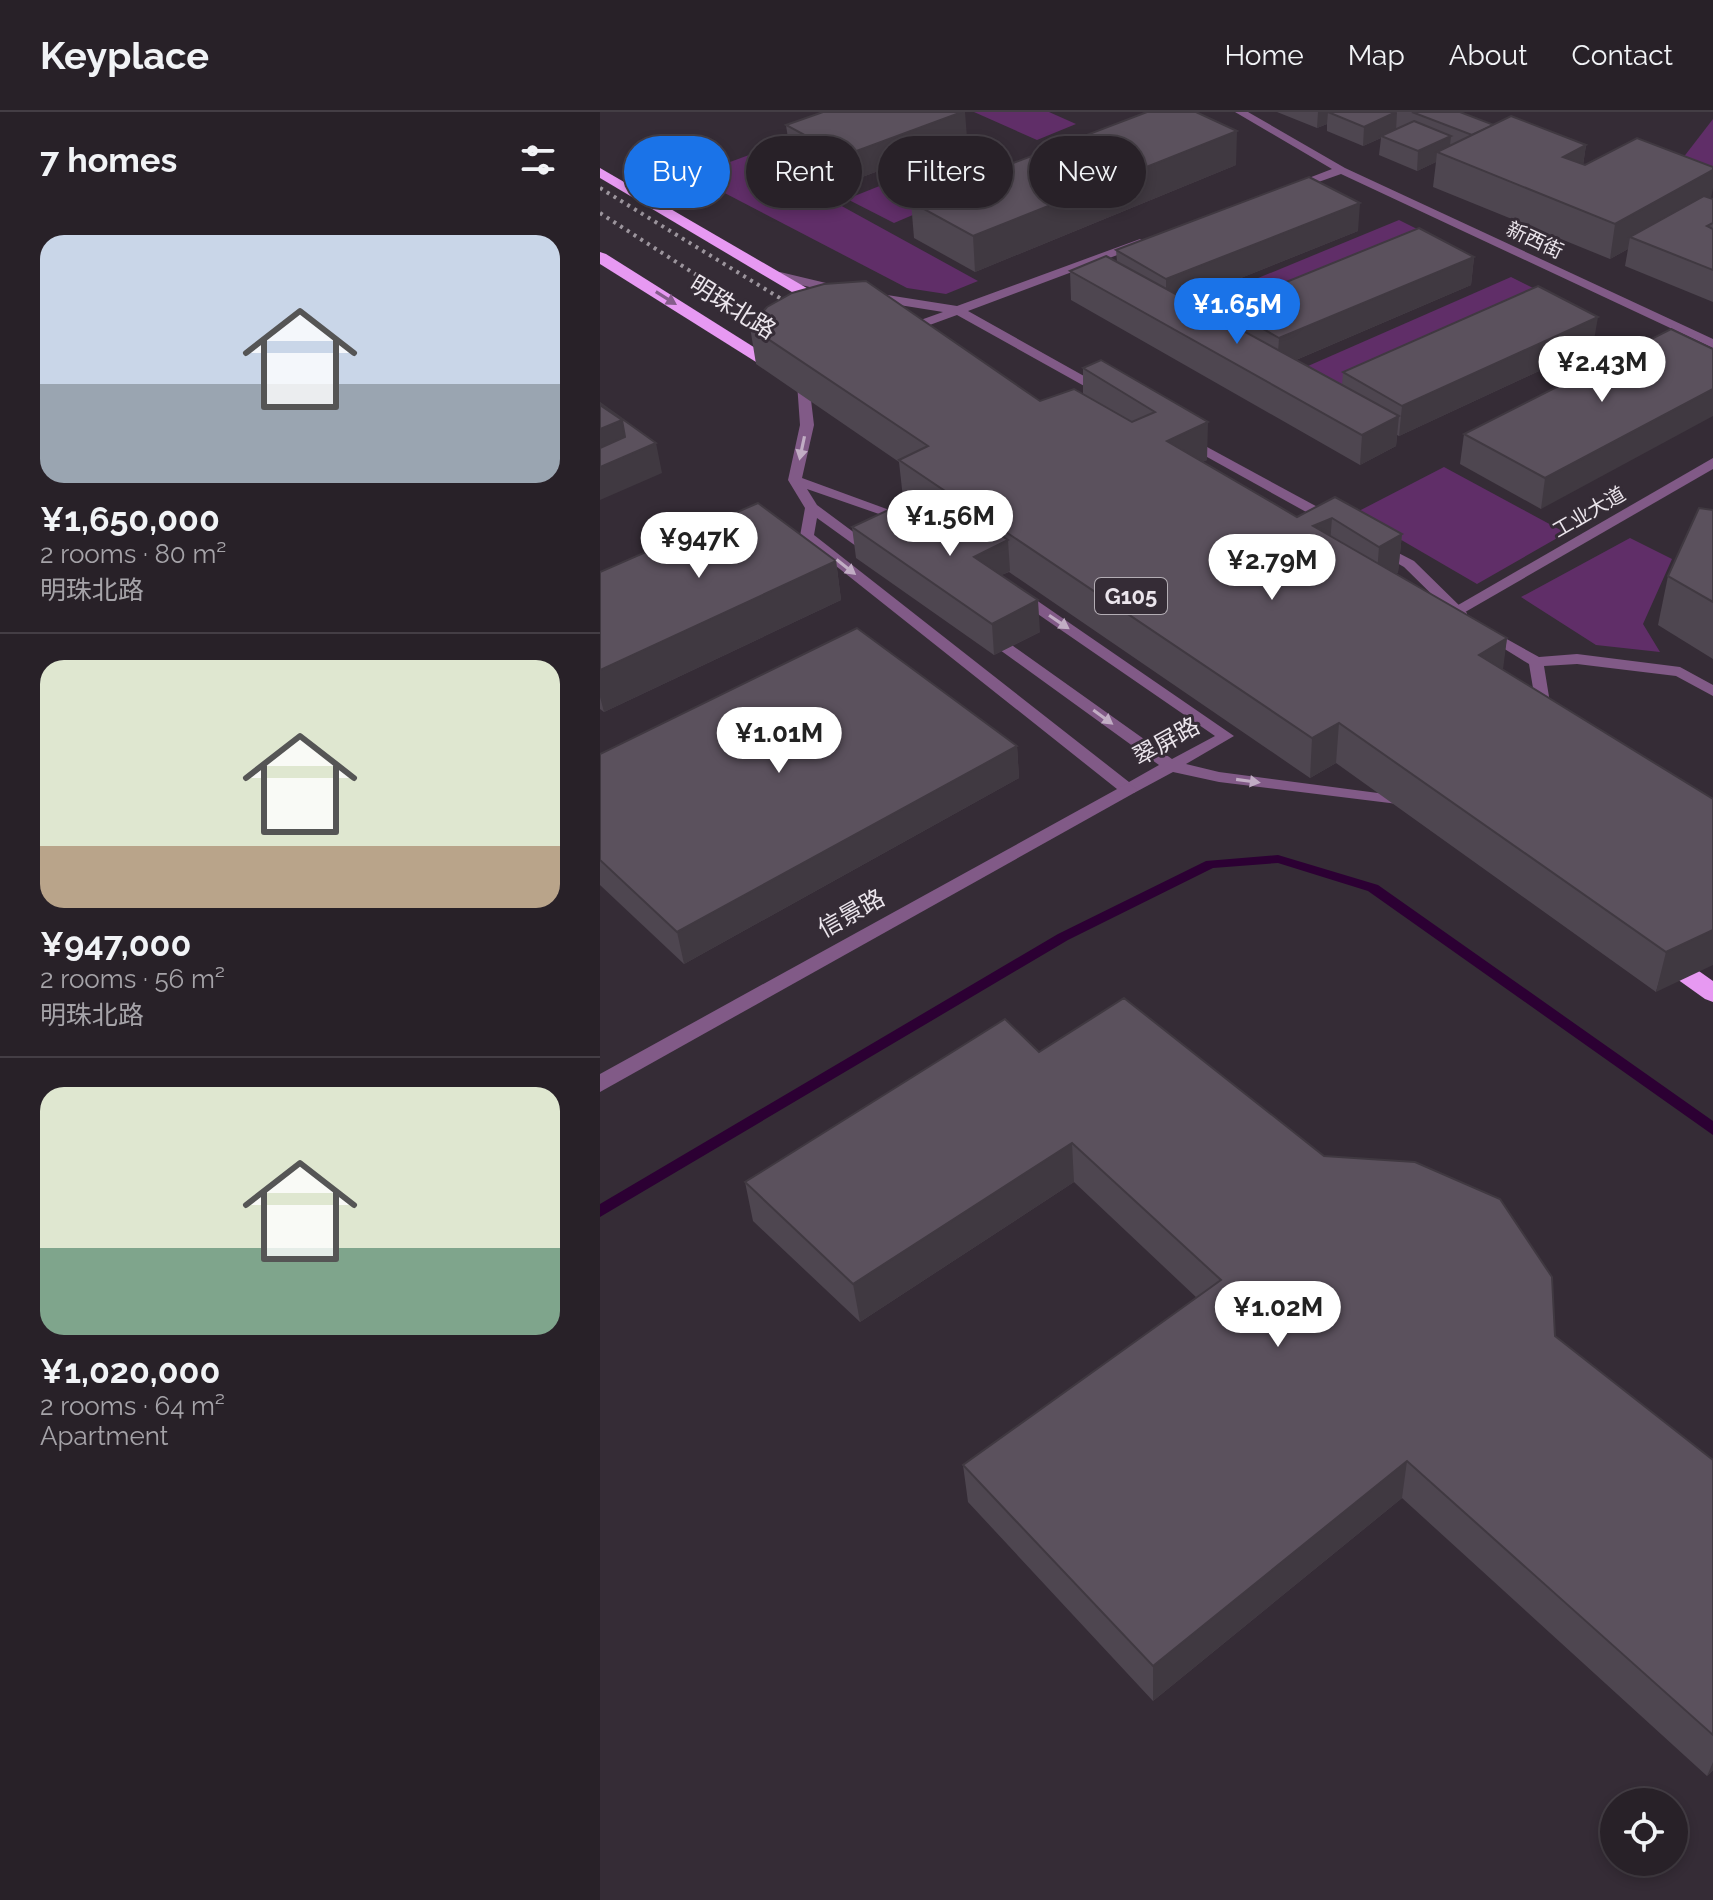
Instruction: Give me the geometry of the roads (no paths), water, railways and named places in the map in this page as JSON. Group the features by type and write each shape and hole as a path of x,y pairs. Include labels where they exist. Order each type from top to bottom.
{"highway":[{"name":"明珠北路","path":"600,172 843,316"},
{"name":"明珠北路","path":"600,257 829,401"},
{"path":"1649,947 1713,993"}],"street":[{"name":"工业大道","path":"1454,612 1713,463"},
{"name":"信景路","path":"600,1084 1128,789"}],"lane":[{"name":"新西街","path":"1240,112 1341,170 1713,344"},
{"path":"1283,191 1341,170"},
{"path":"893,335 1150,239"},
{"path":"780,276 861,296 957,310 1121,403"},
{"path":"803,383 807,425 795,480 812,508 880,557"},
{"path":"1176,433 1340,526"},
{"path":"795,480 904,517 917,526"},
{"path":"812,508 807,536 1128,789"},
{"path":"1368,541 1409,564 1454,612 1536,662 1577,659 1680,672 1713,691"},
{"name":"翠屏路","path":"1008,587 1226,736 1128,789"},
{"path":"969,621 1171,766 1219,777 1429,805"},
{"path":"1536,662 1545,737"}],"waterway":[{"path":"600,1211 1063,937 1211,864 1278,859 1373,888 1713,1129"}],"railway":[{"path":"600,188 801,311"},
{"path":"600,213 779,328"}]}
